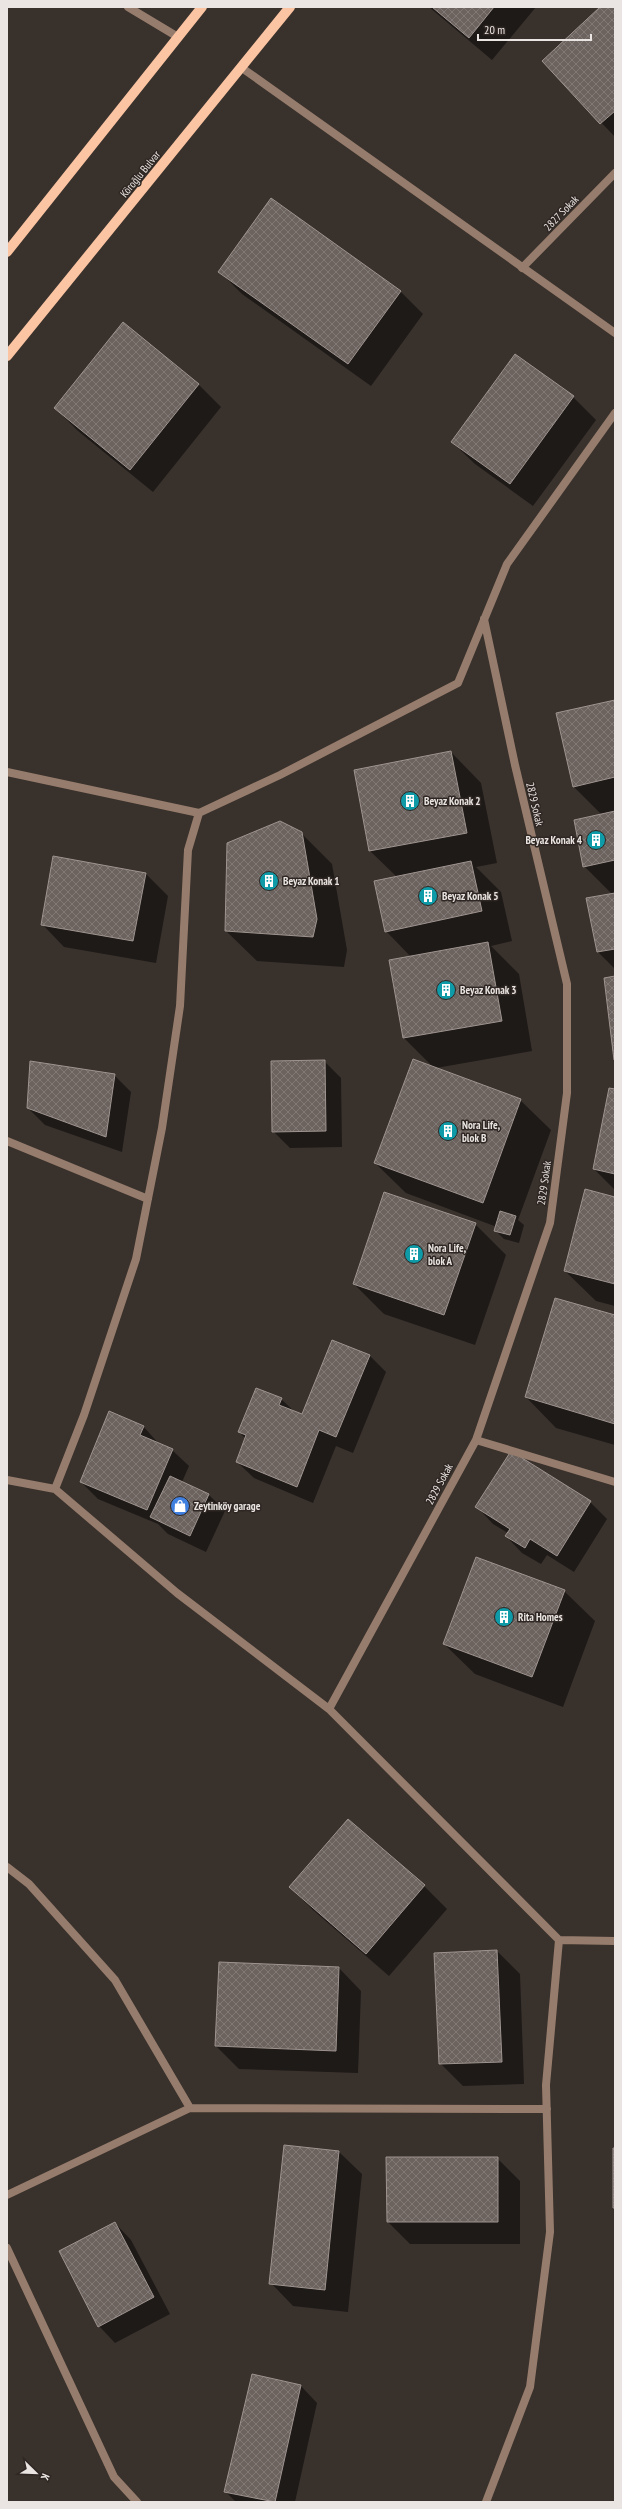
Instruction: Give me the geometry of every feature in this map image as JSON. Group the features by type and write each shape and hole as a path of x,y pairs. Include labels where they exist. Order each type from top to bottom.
{"main road":[{"path":"7,252 202,7"},
{"name":"Köroğlu Bulvar","path":"7,356 290,7"}],"street":[{"path":"128,7 178,37"},
{"path":"242,68 615,333"},
{"name":"2827 Sokak","path":"522,268 615,173"},
{"path":"7,772 199,813 280,775 458,683 507,564 615,413"},
{"name":"2829 Sokak","path":"329,1709 476,1440 550,1223 567,1093 567,984 515,765 484,620"},
{"path":"55,1489 84,1415 136,1260 162,1128 180,1006 188,850 199,813"},
{"path":"7,1141 148,1199"},
{"path":"476,1440 615,1482"},
{"path":"7,1480 55,1489 177,1593 329,1709 559,1940 615,1941"},
{"path":"7,1867 30,1884 115,1980 190,2108"},
{"path":"486,2502 530,2387 550,2232 546,2085 559,1940"},
{"path":"7,2195 190,2108 547,2109"},
{"path":"7,2248 114,2476 137,2502"}],"building":[{"path":"432,7 494,7 469,38"},
{"path":"600,7 615,7 615,111 600,124 542,61"},
{"path":"271,198 401,291 348,364 218,272"},
{"path":"123,322 199,384 130,470 54,408"},
{"path":"515,354 574,396 510,484 451,442"},
{"path":"615,700 615,777 573,787 556,713"},
{"name":"Beyaz Konak 2","path":"451,751 467,833 369,851 354,770"},
{"name":"Beyaz Konak 4","path":"615,811 615,860 583,867 574,820"},
{"name":"Beyaz Konak 1","path":"280,821 302,832 317,919 313,937 225,931 227,843"},
{"path":"53,856 146,873 133,941 41,925"},
{"name":"Beyaz Konak 5","path":"471,861 482,911 385,932 374,881"},
{"path":"615,893 615,949 597,952 586,898"},
{"name":"Beyaz Konak 3","path":"488,942 502,1021 403,1038 389,960"},
{"path":"615,976 615,1060 614,1060 604,978"},
{"name":"Nora Life, blok B","path":"413,1059 521,1099 483,1203 374,1163"},
{"path":"325,1060 326,1131 272,1132 271,1061"},
{"path":"30,1061 115,1074 106,1137 27,1108"},
{"path":"609,1088 615,1089 615,1174 593,1169"},
{"path":"585,1189 615,1197 615,1284 564,1271"},
{"name":"Nora Life, blok A","path":"384,1192 476,1223 444,1315 353,1284"},
{"path":"500,1211 516,1216 510,1235 494,1231"},
{"path":"555,1298 615,1315 615,1424 525,1397"},
{"path":"332,1340 370,1355 336,1437 319,1430 297,1487 236,1462 246,1435 238,1432 256,1388 282,1398 279,1405 302,1414"},
{"path":"109,1411 144,1426 140,1435 173,1449 147,1510 80,1482"},
{"path":"511,1451 591,1501 557,1556 530,1539 525,1548 505,1536 510,1529 475,1507"},
{"name":"Zeytinköy garage","path":"170,1476 209,1494 190,1536 150,1517"},
{"name":"Rita Homes","path":"476,1557 565,1590 532,1677 443,1644"},
{"path":"348,1819 425,1885 366,1954 289,1887"},
{"path":"497,1950 502,2062 439,2064 434,1953"},
{"path":"219,1962 339,1967 336,2051 215,2046"},
{"path":"284,2145 339,2151 325,2290 269,2284"},
{"path":"613,2148 615,2148 615,2208 613,2208"},
{"path":"386,2157 498,2157 498,2222 387,2222"},
{"path":"115,2222 154,2297 98,2327 59,2251"},
{"path":"252,2374 301,2385 275,2502 224,2492"}],"place":[{"name":"Beyaz Konak 2","path":"410,801"},
{"name":"Beyaz Konak 4","path":"596,840"},
{"name":"Beyaz Konak 1","path":"269,881"},
{"name":"Beyaz Konak 5","path":"428,896"},
{"name":"Beyaz Konak 3","path":"446,990"},
{"name":"Nora Life, blok B","path":"448,1131"},
{"name":"Nora Life, blok A","path":"414,1254"},
{"name":"Zeytinköy garage","path":"180,1506"},
{"name":"Rita Homes","path":"504,1617"}]}
